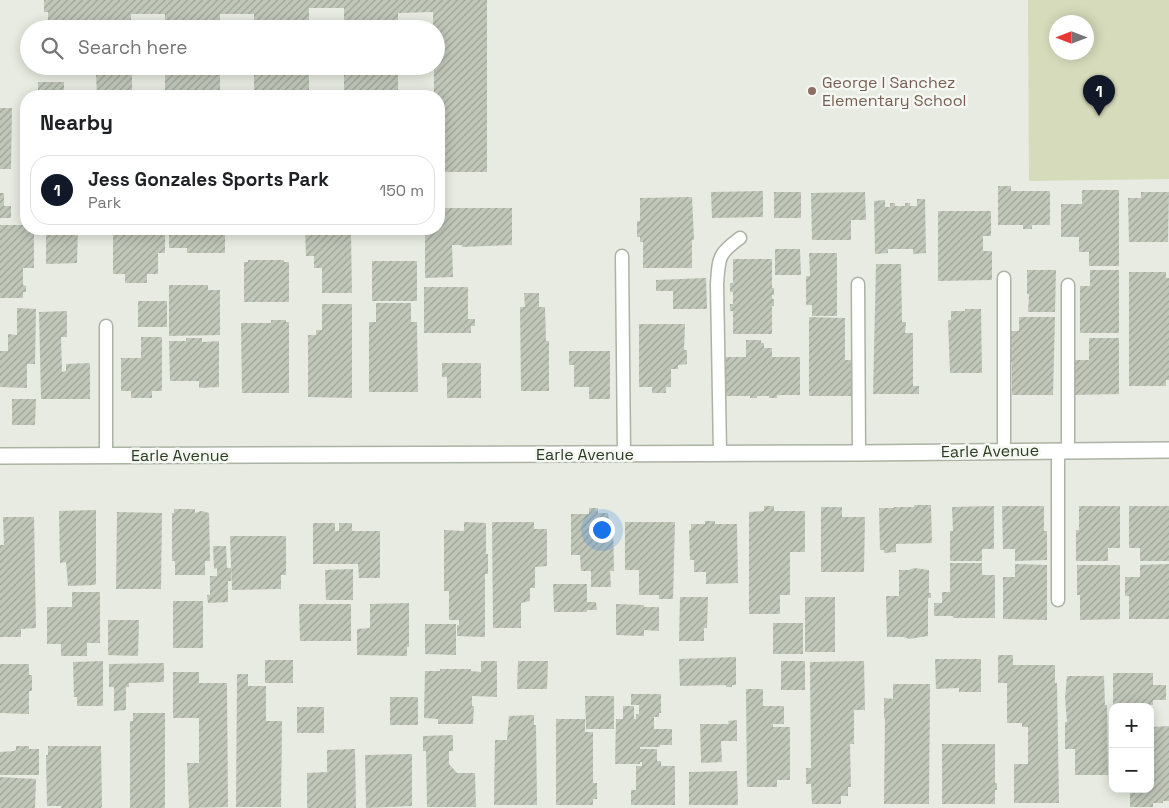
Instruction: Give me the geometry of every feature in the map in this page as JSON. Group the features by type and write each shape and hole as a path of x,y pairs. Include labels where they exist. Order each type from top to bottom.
{"street":[{"name":"Earle Avenue","path":"0,456 1169,450"}],"lane":[{"path":"720,453 717,284 719,264 724,250 740,238"},
{"path":"622,256 624,454"},
{"path":"1004,278 1004,451"},
{"path":"858,284 859,453"},
{"path":"1058,600 1068,285"},
{"path":"106,326 106,456"}],"green space":[{"path":"1028,0 1169,0 1169,179 1029,181"}],"building":[{"path":"44,0 487,0 487,172 445,172 445,90 434,90 434,75 445,75 445,20 433,20 433,12 398,13 398,20 344,20 344,8 309,8 309,20 254,20 254,14 220,14 220,20 165,20 165,14 131,14 131,20 48,20 48,12 44,12"},
{"path":"96,75 132,75 132,90 97,90"},
{"path":"165,75 220,75 220,90 165,90"},
{"path":"254,75 309,75 309,90 254,90"},
{"path":"344,75 398,75 398,90 344,90"},
{"path":"38,82 64,82 64,90 38,90"},
{"path":"0,108 12,108 11,169 0,169"},
{"path":"998,186 1011,186 1011,191 1050,191 1050,225 1032,225 1032,229 1023,229 1023,225 998,225"},
{"path":"1082,190 1119,190 1119,266 1089,266 1089,252 1079,252 1079,237 1061,237 1061,204 1082,204"},
{"path":"763,191 763,217 712,218 711,192"},
{"path":"774,192 801,192 801,218 774,218"},
{"path":"865,192 866,220 851,220 851,240 812,240 811,193"},
{"path":"1141,192 1169,192 1168,242 1129,242 1128,198 1141,198"},
{"path":"0,193 4,193 4,206 11,206 11,218 0,218"},
{"path":"692,197 694,240 692,240 692,268 643,268 643,242 640,242 640,237 637,237 637,221 640,221 640,198"},
{"path":"917,199 925,199 926,253 913,254 913,249 888,249 888,253 875,254 874,201 885,200 885,207 890,207 890,203 895,203 895,206 905,206 905,203 910,203 910,206 917,206"},
{"path":"445,208 512,208 512,245 462,247 462,245 452,245 453,277 425,278 425,235 445,235"},
{"path":"938,211 991,211 991,236 983,236 983,251 992,251 992,280 938,281"},
{"path":"0,225 20,225 20,235 34,235 34,268 23,268 23,285 26,286 26,292 23,292 23,298 0,298"},
{"path":"46,235 78,235 77,263 46,264"},
{"path":"113,235 165,235 165,253 158,253 158,274 147,274 147,283 125,283 125,274 113,274"},
{"path":"169,235 225,235 225,253 187,253 187,248 169,248"},
{"path":"305,235 351,235 352,293 322,293 322,268 314,268 314,256 306,256"},
{"path":"775,249 800,249 801,275 775,275"},
{"path":"809,253 837,253 837,316 812,316 812,305 806,305 806,276 810,276"},
{"path":"733,259 772,259 772,288 774,288 774,295 772,295 772,299 774,299 774,306 772,306 772,334 733,334 733,311 730,311 730,304 733,304 733,292 730,292 730,283 733,283"},
{"path":"248,260 284,260 284,262 289,262 289,302 244,302 244,262 248,262"},
{"path":"372,261 417,261 417,301 372,301"},
{"path":"876,264 901,264 902,322 906,322 905,333 913,333 913,386 919,386 919,394 873,394"},
{"path":"1027,270 1056,270 1055,312 1028,312"},
{"path":"1090,270 1119,270 1119,333 1080,333 1080,286 1090,286"},
{"path":"1129,272 1166,272 1166,278 1169,278 1169,380 1166,380 1166,386 1129,386"},
{"path":"706,278 707,309 673,309 673,291 656,291 656,280"},
{"path":"169,285 208,285 208,290 220,290 220,335 169,336"},
{"path":"424,287 468,287 468,319 475,319 475,326 471,326 471,333 424,333"},
{"path":"524,293 539,293 539,307 545,307 546,341 549,341 549,391 521,391 520,307 525,307"},
{"path":"138,301 167,301 167,327 138,327"},
{"path":"376,303 411,303 411,322 417,322 418,392 369,392 369,322 376,322"},
{"path":"322,304 352,304 352,398 308,397 308,335 316,335 316,330 322,330"},
{"path":"17,308 36,309 35,364 27,364 27,388 0,387 0,351 8,351 8,334 17,335"},
{"path":"965,309 981,309 982,373 950,373 948,320 951,320 951,311 965,311"},
{"path":"67,311 67,337 61,337 62,372 66,371 66,364 90,363 90,399 41,399 39,312"},
{"path":"809,317 845,318 845,360 856,360 856,396 809,396"},
{"path":"1019,317 1055,317 1053,395 1012,395 1012,362 1008,362 1008,334 1010,334 1010,331 1019,331"},
{"path":"271,320 286,320 286,322 289,322 289,393 242,393 241,323 271,323"},
{"path":"639,324 685,324 684,350 687,350 687,364 678,365 678,369 671,369 671,387 666,387 666,393 652,393 652,387 639,387"},
{"path":"141,337 162,337 162,391 152,391 152,398 131,398 131,391 121,391 121,358 141,358"},
{"path":"186,338 202,338 202,342 219,341 219,387 199,388 199,381 170,381 169,341 186,341"},
{"path":"1089,338 1119,338 1119,394 1072,395 1072,360 1089,360"},
{"path":"746,340 761,340 761,343 764,343 764,348 772,348 772,357 800,357 800,395 777,395 777,398 769,398 769,396 750,398 750,396 726,396 726,357 746,357"},
{"path":"569,351 610,351 610,399 589,399 589,387 574,387 574,365 569,365"},
{"path":"442,363 481,363 481,398 447,398 447,377 442,377"},
{"path":"12,399 36,399 35,425 12,425"},
{"path":"914,505 931,505 932,543 896,544 896,552 884,553 884,550 880,550 879,508 914,507"},
{"path":"764,506 774,506 774,511 805,511 805,552 790,552 790,595 780,595 780,614 749,614 749,512 764,511"},
{"path":"994,506 994,549 982,549 982,561 950,561 950,531 953,531 952,507"},
{"path":"1002,506 1044,506 1044,531 1047,531 1047,560 1015,561 1015,549 1003,549"},
{"path":"1079,506 1120,506 1120,548 1108,548 1108,561 1076,561 1076,530 1079,530"},
{"path":"1129,506 1169,506 1169,561 1140,561 1140,548 1129,548"},
{"path":"821,507 842,507 842,517 865,517 864,572 821,572"},
{"path":"589,508 598,508 598,513 608,513 609,522 613,522 614,571 610,571 611,587 591,587 591,571 581,571 580,555 571,555 571,514 589,514"},
{"path":"174,509 195,509 195,513 201,511 209,513 210,561 205,561 205,575 175,575 175,561 172,561 172,513 174,513"},
{"path":"96,510 96,584 68,586 66,562 60,563 59,511"},
{"path":"117,512 162,513 161,589 116,589"},
{"path":"3,517 34,517 36,628 21,629 21,637 0,637 0,545 4,545"},
{"path":"705,521 715,521 715,524 737,524 738,583 706,584 706,572 694,572 694,560 690,560 689,530 691,530 691,524 705,524"},
{"path":"464,522 486,523 488,574 485,574 485,637 457,636 459,620 449,620 449,591 444,591 444,530 464,531"},
{"path":"492,522 534,522 534,529 547,529 547,566 535,567 535,588 530,588 530,601 521,603 521,628 493,628"},
{"path":"625,522 675,522 673,599 659,599 659,595 639,595 639,570 625,570"},
{"path":"313,523 335,523 335,531 339,531 339,523 352,523 352,531 380,531 380,578 359,578 358,564 313,564"},
{"path":"230,536 286,536 286,575 281,575 281,589 232,590"},
{"path":"213,546 226,546 227,568 231,568 231,581 228,581 228,602 208,603 207,595 210,595 210,576 217,576 217,568 214,569"},
{"path":"950,563 982,563 982,575 995,575 995,618 934,616 934,603 942,603 942,592 950,592"},
{"path":"1015,564 1047,565 1047,620 1003,619 1003,577 1015,577"},
{"path":"1169,564 1169,619 1129,619 1129,596 1125,596 1125,577 1140,577 1140,565"},
{"path":"1077,565 1120,565 1120,619 1080,620 1080,595 1077,595"},
{"path":"914,568 929,570 929,593 931,593 931,598 928,598 928,636 909,639 904,637 887,637 886,596 899,596 899,570"},
{"path":"353,569 353,600 326,600 325,570"},
{"path":"553,584 587,584 587,602 596,602 597,610 587,610 587,612 554,612"},
{"path":"72,592 100,592 100,643 87,643 87,656 61,656 61,644 47,644 47,607 72,607"},
{"path":"680,597 708,597 707,628 704,628 704,641 679,641"},
{"path":"805,597 835,597 835,652 805,652"},
{"path":"173,601 203,601 203,648 173,648"},
{"path":"409,603 409,647 407,647 407,656 357,655 357,629 370,628 370,604"},
{"path":"299,604 351,604 351,641 300,641"},
{"path":"616,604 659,607 659,631 644,630 644,636 616,635"},
{"path":"108,620 139,620 138,656 108,655"},
{"path":"773,623 803,623 803,654 773,654"},
{"path":"425,624 456,624 456,655 425,654"},
{"path":"998,655 1013,655 1013,665 1055,665 1059,803 1014,803 1014,764 1028,764 1028,727 1022,727 1022,723 1007,723 1007,683 998,683"},
{"path":"736,657 736,685 732,685 732,687 726,687 726,685 680,686 679,659"},
{"path":"935,659 981,659 981,692 959,692 959,688 936,689"},
{"path":"265,660 293,660 293,683 265,683"},
{"path":"103,661 103,706 77,706 77,697 74,697 73,662"},
{"path":"481,661 497,661 497,697 472,696 472,706 474,706 473,724 438,724 438,719 424,718 425,671 471,669 471,671 481,672"},
{"path":"518,661 548,661 547,689 517,689"},
{"path":"781,661 805,661 805,690 781,690"},
{"path":"864,661 865,710 854,710 854,744 850,744 851,787 848,787 848,796 841,796 841,804 812,804 811,784 806,784 806,768 811,768 810,662"},
{"path":"164,663 164,682 129,683 129,687 126,687 126,710 114,711 114,687 109,687 109,664"},
{"path":"0,664 29,664 29,675 32,675 32,691 29,691 29,714 0,713"},
{"path":"173,672 199,672 199,683 227,683 228,807 189,808 187,763 199,763 199,718 173,718"},
{"path":"1113,673 1153,673 1153,685 1166,685 1166,700 1153,700 1153,703 1113,703"},
{"path":"237,674 248,674 248,686 266,686 266,721 282,721 281,807 236,807"},
{"path":"1067,676 1104,676 1105,705 1107,705 1108,775 1075,775 1075,749 1065,749"},
{"path":"893,684 930,684 929,804 884,804 884,698 893,699"},
{"path":"746,689 763,689 763,706 784,706 784,724 773,724 773,727 790,727 790,780 777,780 777,787 747,787"},
{"path":"631,694 661,694 661,713 659,713 659,717 654,717 654,729 672,729 672,745 640,747 640,749 657,749 657,761 661,761 661,766 675,766 675,805 631,805 631,790 636,790 636,766 642,766 642,762 640,764 615,764 616,719 623,719 623,706 634,706 634,719 636,719 636,714 639,714 639,705 631,705"},
{"path":"585,696 614,696 614,729 586,729"},
{"path":"390,697 418,697 418,725 390,725"},
{"path":"297,707 324,707 324,733 297,733"},
{"path":"133,713 165,713 165,808 130,808 130,721 133,721"},
{"path":"534,715 534,725 536,725 537,805 494,805 495,740 507,740 509,716"},
{"path":"556,719 585,719 585,732 593,732 593,783 597,783 597,799 593,799 593,805 556,805"},
{"path":"737,720 737,741 721,741 722,762 701,763 700,724 729,724 728,721"},
{"path":"1169,726 1169,801 1153,803 1153,807 1130,807 1130,793 1154,793 1154,727"},
{"path":"453,735 453,751 449,751 449,764 457,773 475,773 476,807 427,807 426,751 423,751 423,736"},
{"path":"942,744 995,744 995,783 997,783 997,790 995,790 995,804 942,804"},
{"path":"16,746 29,746 29,749 39,749 39,775 0,775 0,752 14,751"},
{"path":"48,746 101,746 101,808 47,806 46,755 48,755"},
{"path":"355,749 356,808 307,808 307,773 327,772 327,750"},
{"path":"412,754 412,806 366,808 365,755"},
{"path":"737,771 738,805 689,805 689,772"},
{"path":"0,777 36,779 35,808 0,808"}],"place":[{"name":"George I Sanchez Elementary School","path":"812,91"},
{"name":"Jess Gonzales Sports Park","path":"1099,116"}]}
